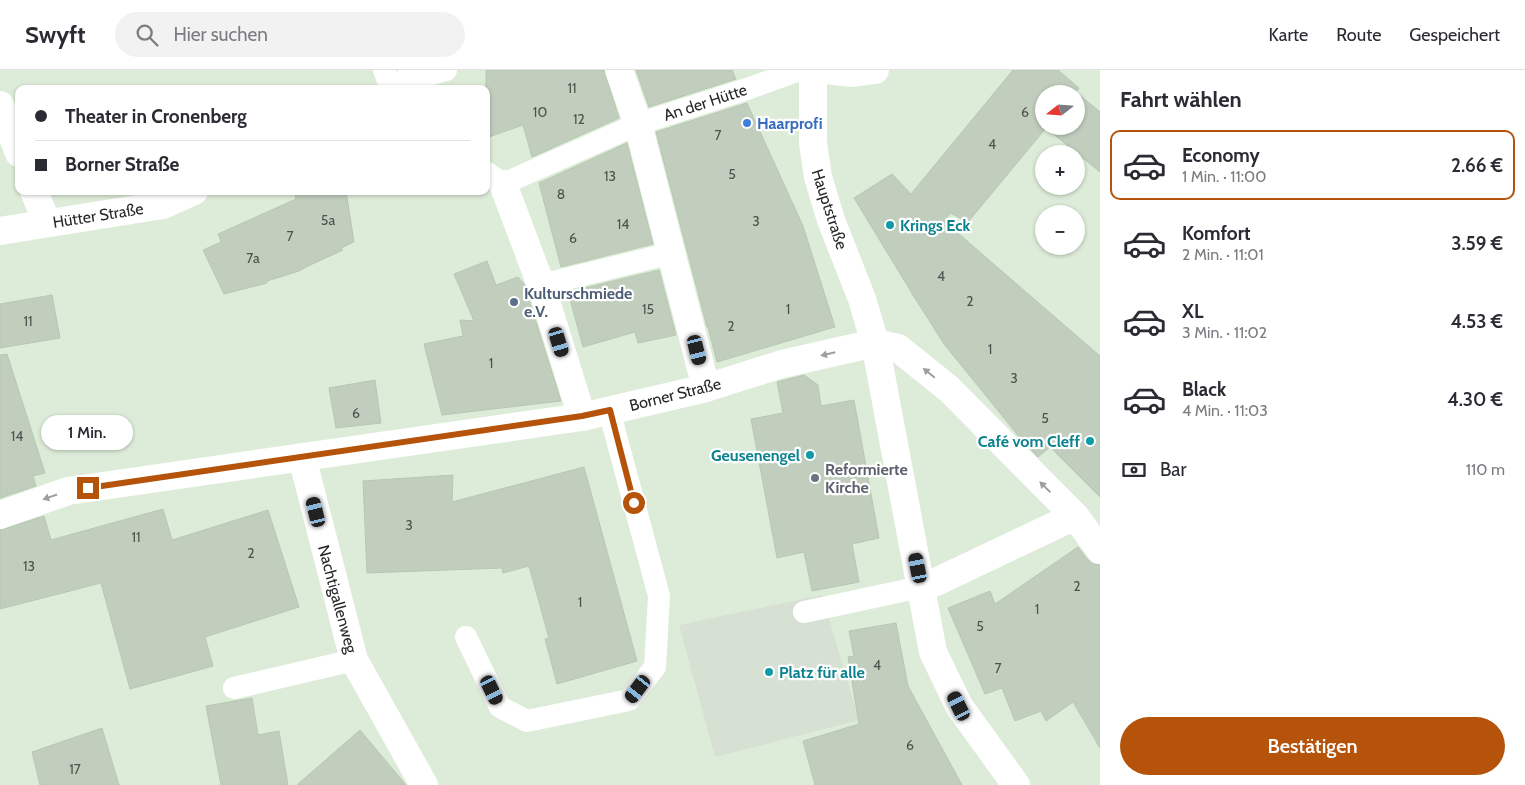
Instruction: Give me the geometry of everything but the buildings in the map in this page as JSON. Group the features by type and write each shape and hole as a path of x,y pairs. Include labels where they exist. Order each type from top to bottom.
{"street":[{"path":"619,70 638,124 706,388"},
{"name":"Hauptstraße","path":"813,70 813,143 818,177 831,220 862,299 876,343 933,652 959,706 1016,785"},
{"path":"827,70 854,72 875,70"},
{"path":"0,105 15,142"},
{"name":"An der Hütte","path":"494,178 541,285 582,416"},
{"path":"36,195 47,223"},
{"name":"Hütter Straße","path":"0,231 163,205 185,195"},
{"path":"876,343 898,348 949,389 1075,516 1100,550"},
{"name":"Borner Straße","path":"0,515 68,491 582,416 706,388 782,364 876,343"},
{"name":"Nachtigallenweg","path":"302,457 354,660 424,785"},
{"path":"922,587 1075,516"}],"lane":[{"path":"397,84 446,70"},
{"name":"An der Hütte","path":"494,178 638,124 800,70"},
{"path":"541,285 672,253"},
{"path":"466,637 500,707 527,721 629,700 654,667 659,596 610,410"},
{"path":"804,612 922,587"},
{"path":"234,688 354,660"}],"shaded area":[{"name":"Platz für alle","path":"822,595 859,720 715,757 679,625"}],"place":[{"name":"Haarprofi","path":"747,123"},
{"name":"Krings Eck","path":"890,225"},
{"name":"Kulturschmiede e.V.","path":"514,302"},
{"name":"Café vom Cleff","path":"1090,441"},
{"name":"Geusenengel","path":"810,455"},
{"name":"Reformierte Kirche","path":"815,478"},
{"name":"Platz für alle","path":"769,672"}],"route":[{"path":"88,488 582,416 610,410 634,503"}]}
